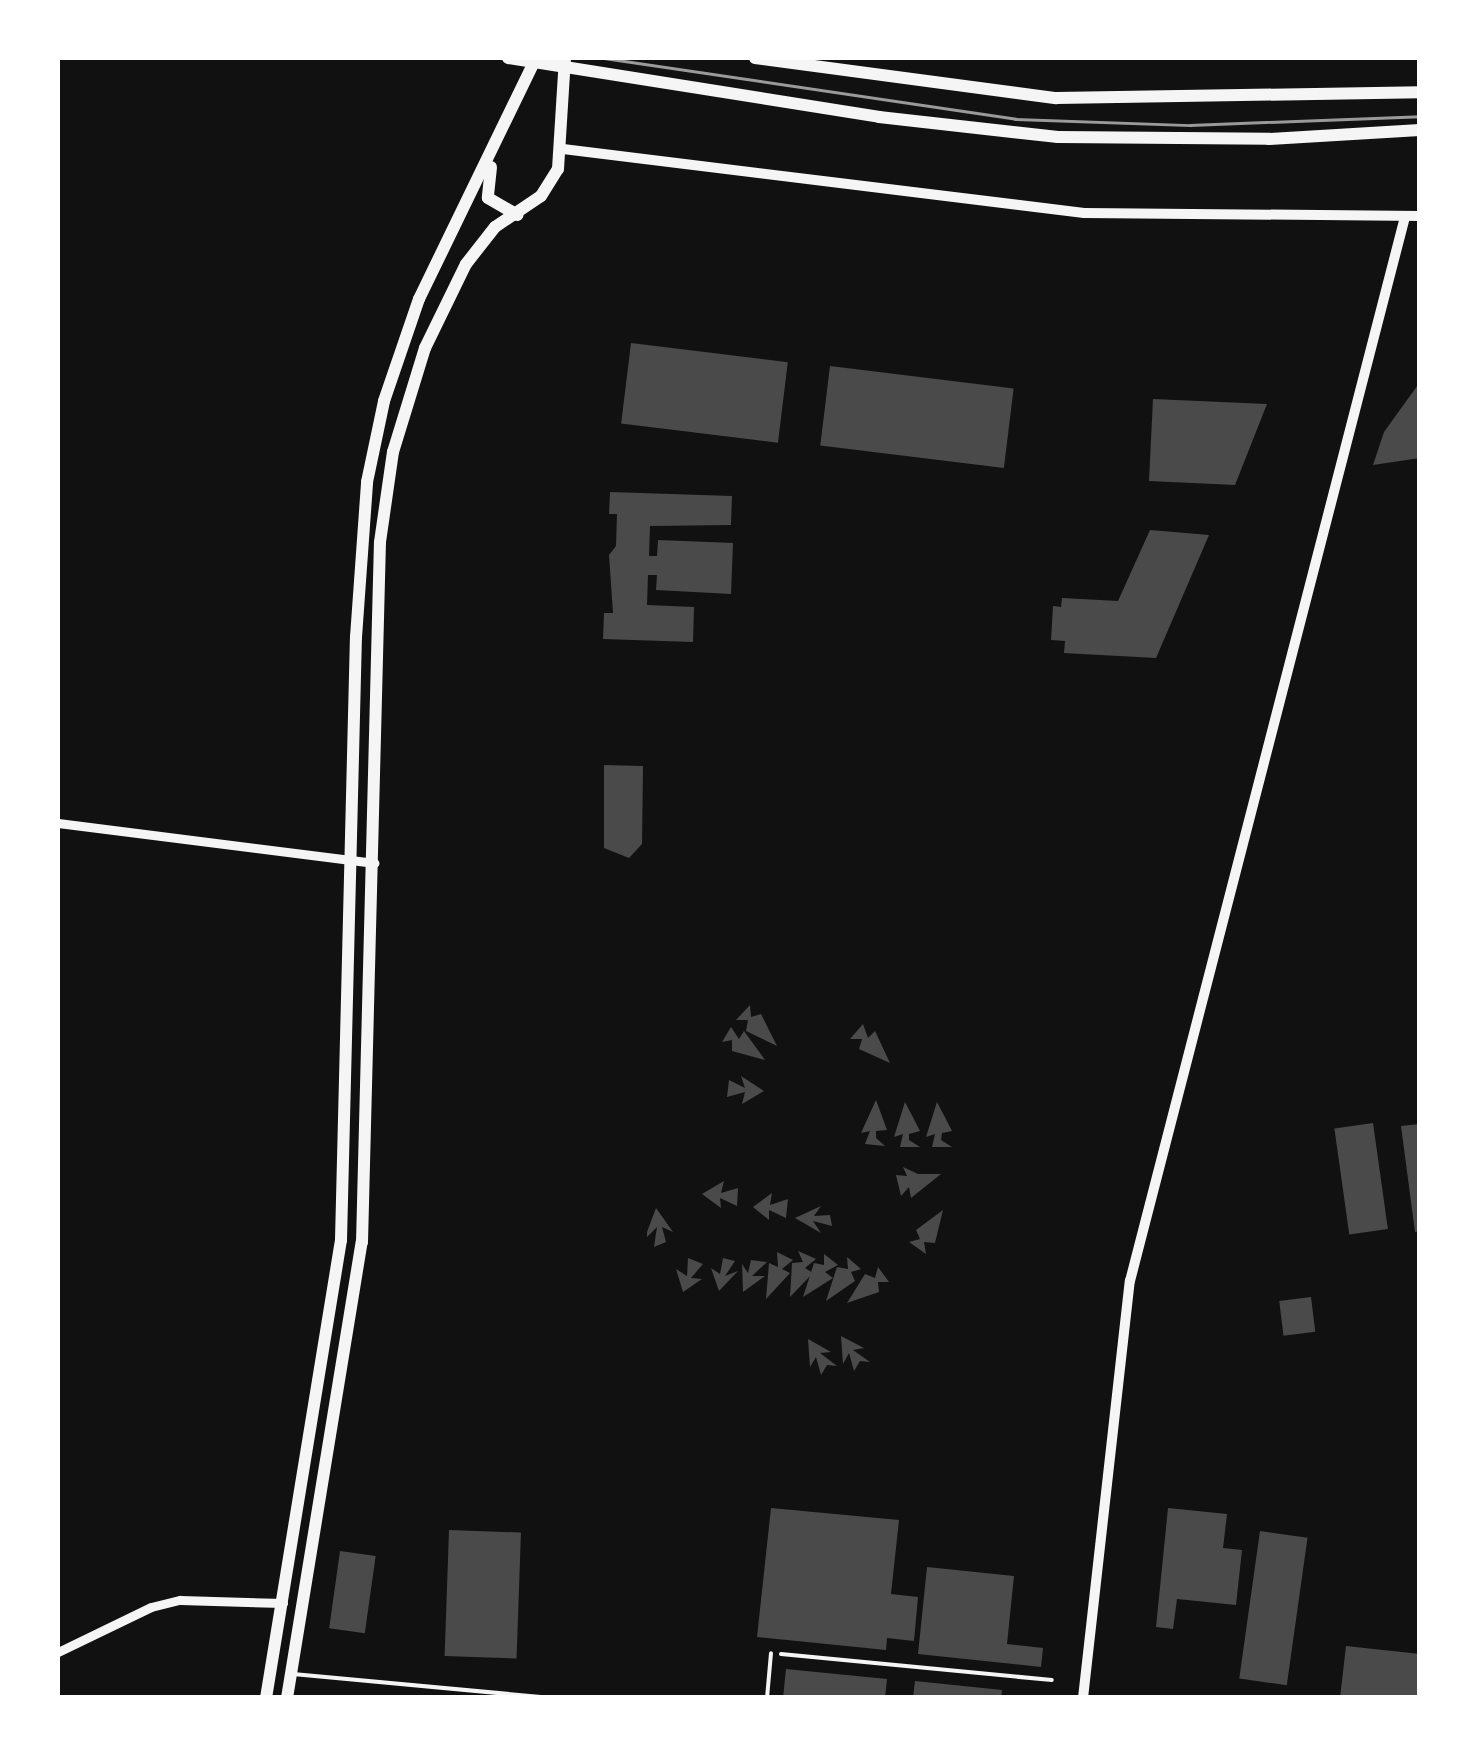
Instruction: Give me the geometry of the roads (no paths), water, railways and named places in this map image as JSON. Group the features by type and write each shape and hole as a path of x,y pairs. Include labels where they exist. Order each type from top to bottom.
{"main road":[{"path":"508,58 563,62 879,117 1058,137 1268,140 1420,130"},
{"path":"755,58 1056,98 1420,92"},
{"path":"266,1698 286,1603 342,1240 361,538 373,450 419,299 535,60"},
{"path":"287,1698 362,1242 380,542 393,452 442,309 484,238 517,215 553,180 563,148 563,62"},
{"path":"498,140 488,198 517,215"}],"street":[{"path":"563,148 1084,213 1420,216"},
{"path":"1084,1698 1130,1281 1406,217"},
{"path":"58,822 374,863"},
{"path":"58,1652 151,1607 180,1600 286,1603"}],"lane":[{"path":"767,1698 771,1653"},
{"path":"291,1674 552,1698"}],"tram line":[{"path":"604,58 1015,119 1190,125 1420,116"}]}
